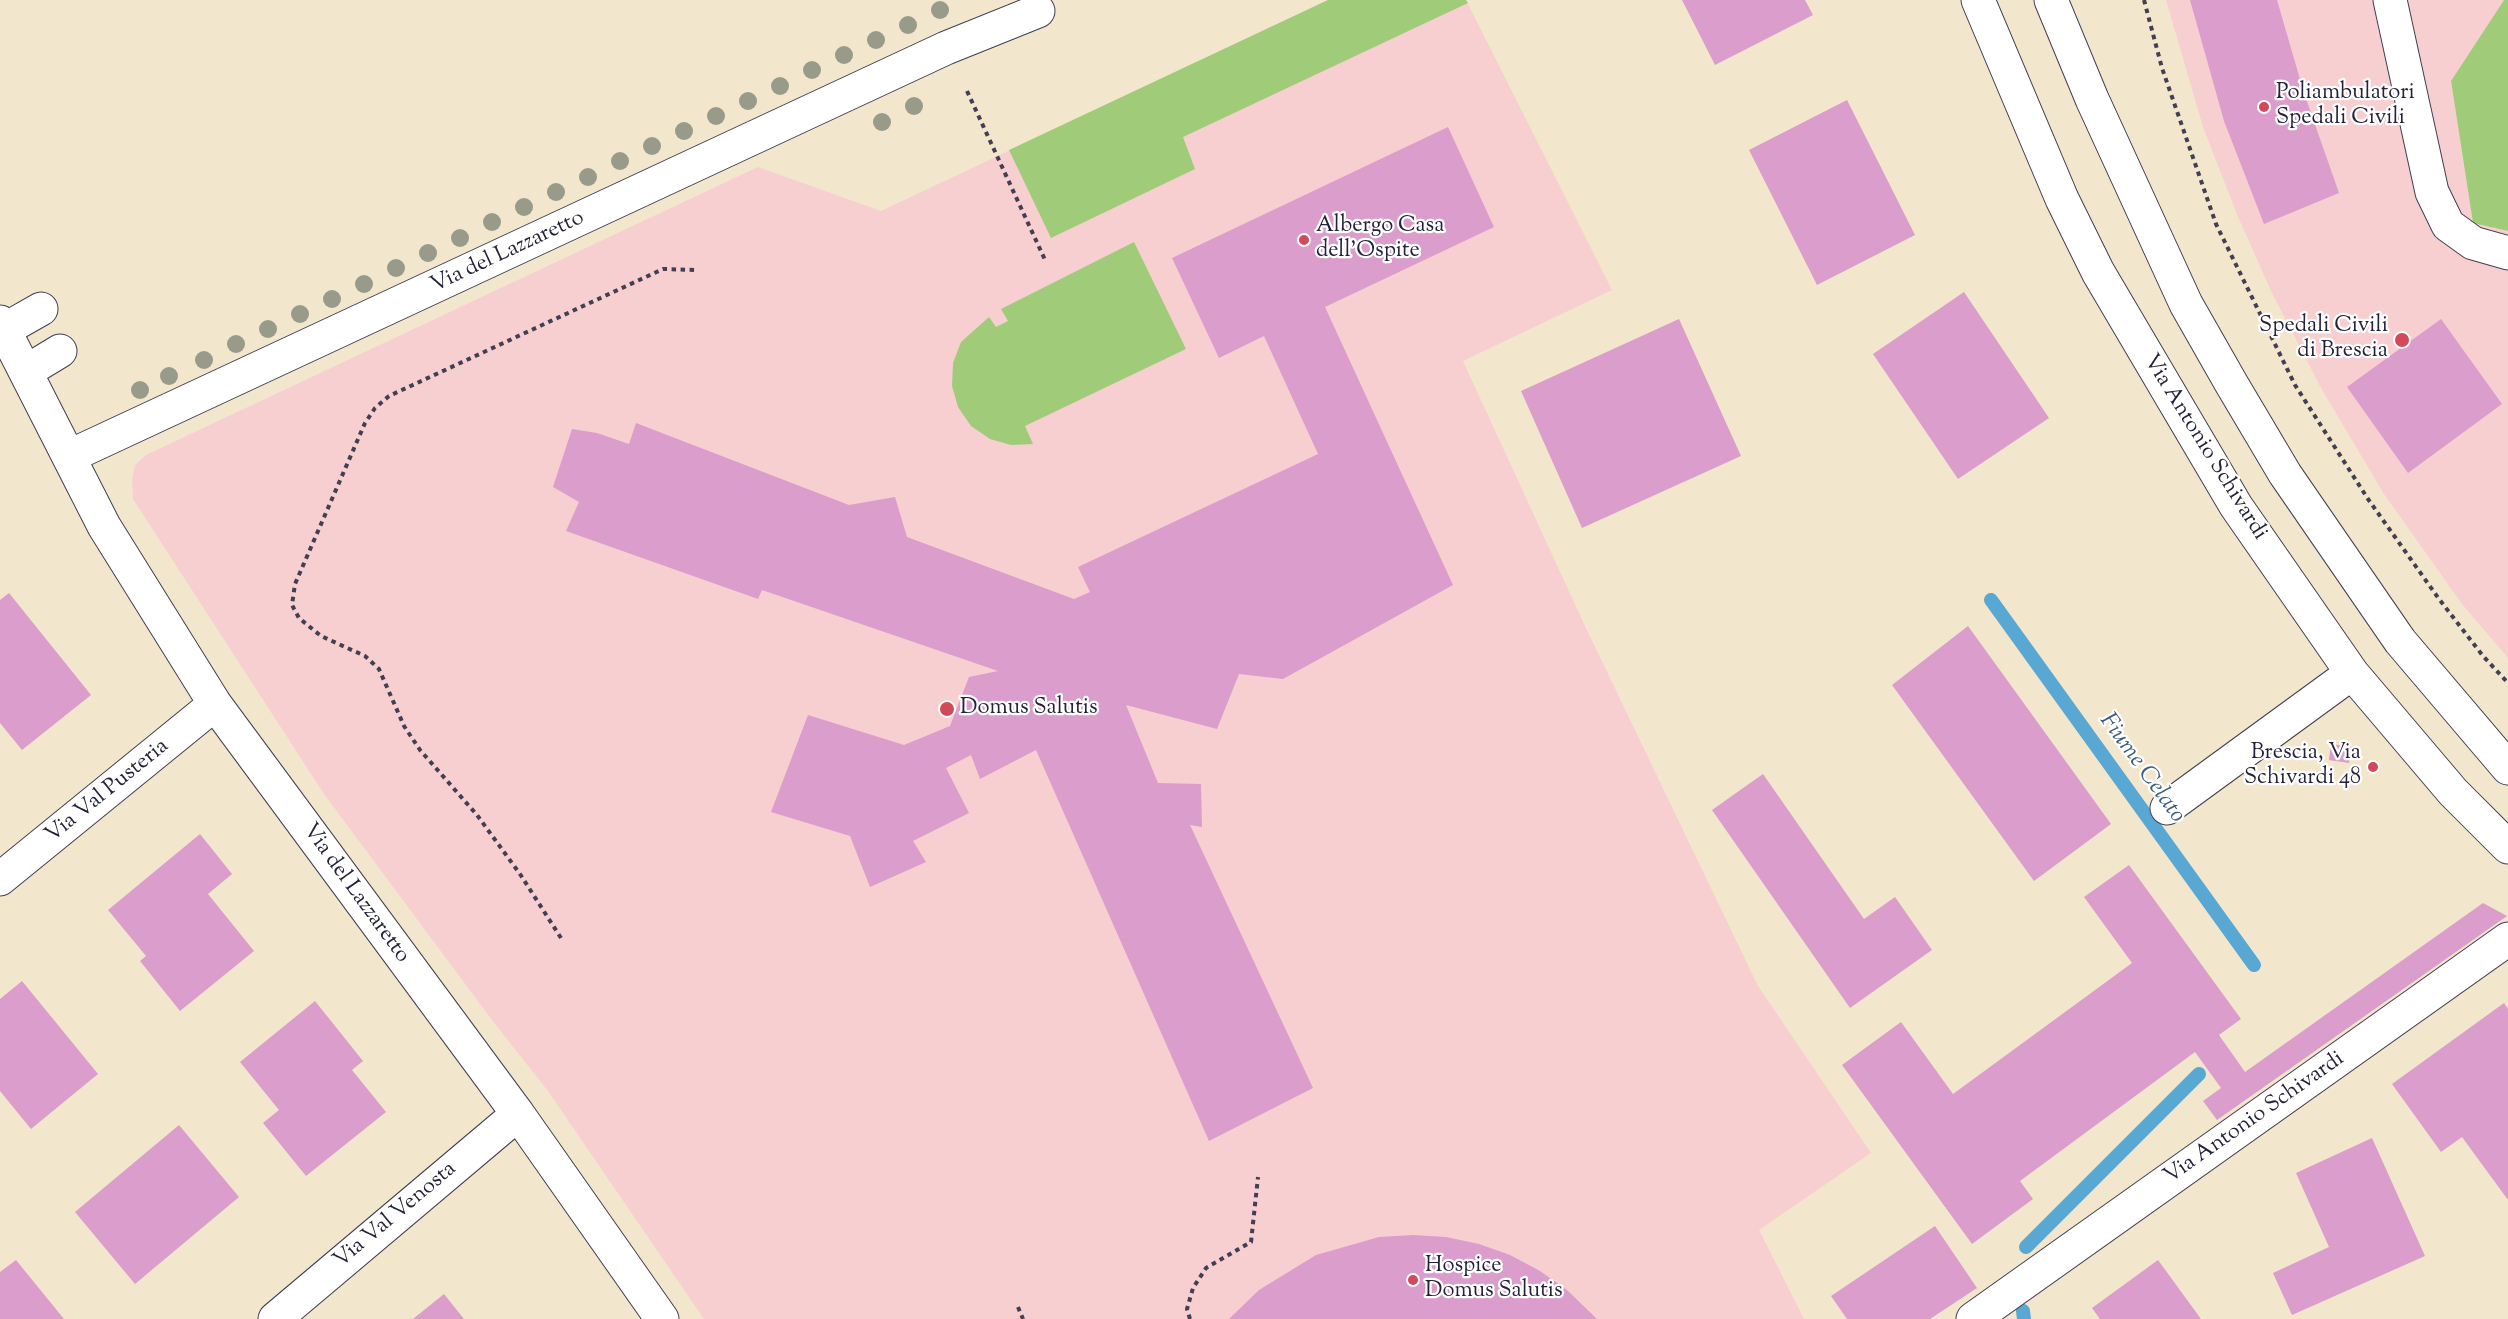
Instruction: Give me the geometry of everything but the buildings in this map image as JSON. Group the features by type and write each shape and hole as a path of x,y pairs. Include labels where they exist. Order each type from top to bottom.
{"street":[{"name":"Via Antonio Schivardi","path":"1978,0 2062,199 2109,293 2236,506 2352,673 2452,792 2508,848"},
{"path":"2051,0 2092,99 2186,304 2285,474 2400,641 2508,768"},
{"path":"2390,0 2436,200 2448,225 2473,243 2508,253"},
{"name":"Via del Lazzaretto","path":"70,456 946,48 1038,11"},
{"path":"2,326 41,309"},
{"name":"Via del Lazzaretto","path":"2,326 27,371 104,526 215,704 518,1114 662,1319"},
{"path":"27,371 60,351"},
{"path":"2167,808 2352,673"},
{"name":"Via Val Pusteria","path":"0,879 215,704"},
{"name":"Via Antonio Schivardi","path":"1973,1319 2508,939"},
{"name":"Via Val Venosta","path":"275,1319 518,1114"}],"path":[{"path":"2144,0 2162,68 2216,224 2295,385 2381,518 2483,656 2508,683"},
{"path":"967,91 1046,262"},
{"path":"561,938 520,874 477,815 420,750 404,726 378,669 365,656 321,636 299,618 292,605 295,584 365,423 389,396 663,269 697,270"},
{"path":"1190,1319 1187,1309 1193,1288 1206,1268 1251,1242 1258,1177"},
{"path":"1018,1307 1023,1319"}],"shaded area":[{"name":"Domus Salutis","path":"1328,0 1466,0 1612,290 1463,361 1584,624 1758,986 1871,1153 1759,1230 1804,1319 704,1319 548,1091 492,1020 324,794 133,499 132,480 135,465 146,455 758,167 881,211"},
{"name":"Spedali Civili di Brescia","path":"2166,0 2504,0 2451,81 2473,223 2508,231 2508,658 2462,604 2384,494 2321,388 2271,291 2236,212 2203,127"}],"green space":[{"path":"1328,0 1466,0 1468,3 1183,137 1195,169 1051,238 1009,150"},
{"path":"2504,0 2508,0 2508,231 2473,223 2451,81"},
{"path":"1134,242 1186,349 1025,426 1033,444 1011,445 990,439 971,426 958,407 952,386 953,363 961,342 989,317 996,327 1008,321 1001,309"}],"waterway":[{"name":"Fiume Celato","path":"1991,600 2254,965"},
{"path":"2026,1247 2199,1074"},
{"path":"2023,1311 2024,1319"}],"place":[{"name":"Poliambulatori Spedali Civili","path":"2264,107"},
{"name":"Albergo Casa dell'Ospite","path":"1304,240"},
{"name":"Spedali Civili di Brescia","path":"2402,340"},
{"name":"Domus Salutis","path":"947,709"},
{"name":"Brescia, Via Schivardi 48","path":"2373,767"},
{"name":"Hospice Domus Salutis","path":"1413,1280"}]}
